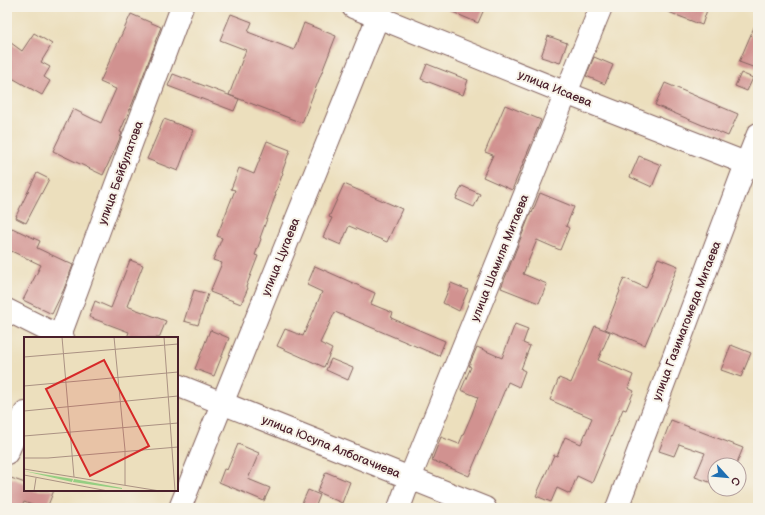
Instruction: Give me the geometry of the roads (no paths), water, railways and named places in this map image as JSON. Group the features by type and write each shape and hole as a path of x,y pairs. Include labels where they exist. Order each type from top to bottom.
{"street":[{"name":"улица Бейбулатова","path":"60,337 182,7"},
{"name":"улица Исаева","path":"353,7 380,12 566,93 752,166"},
{"name":"улица Шамиля Митаева","path":"399,508 601,7"},
{"name":"улица Цугаева","path":"180,508 380,12"},
{"name":"улица Газимагомеда Митаева","path":"617,508 752,166 758,134"},
{"path":"7,310 58,337"},
{"name":"улица Юсупа Албогачиева","path":"178,385 485,508"},
{"path":"7,453 24,415"}]}
